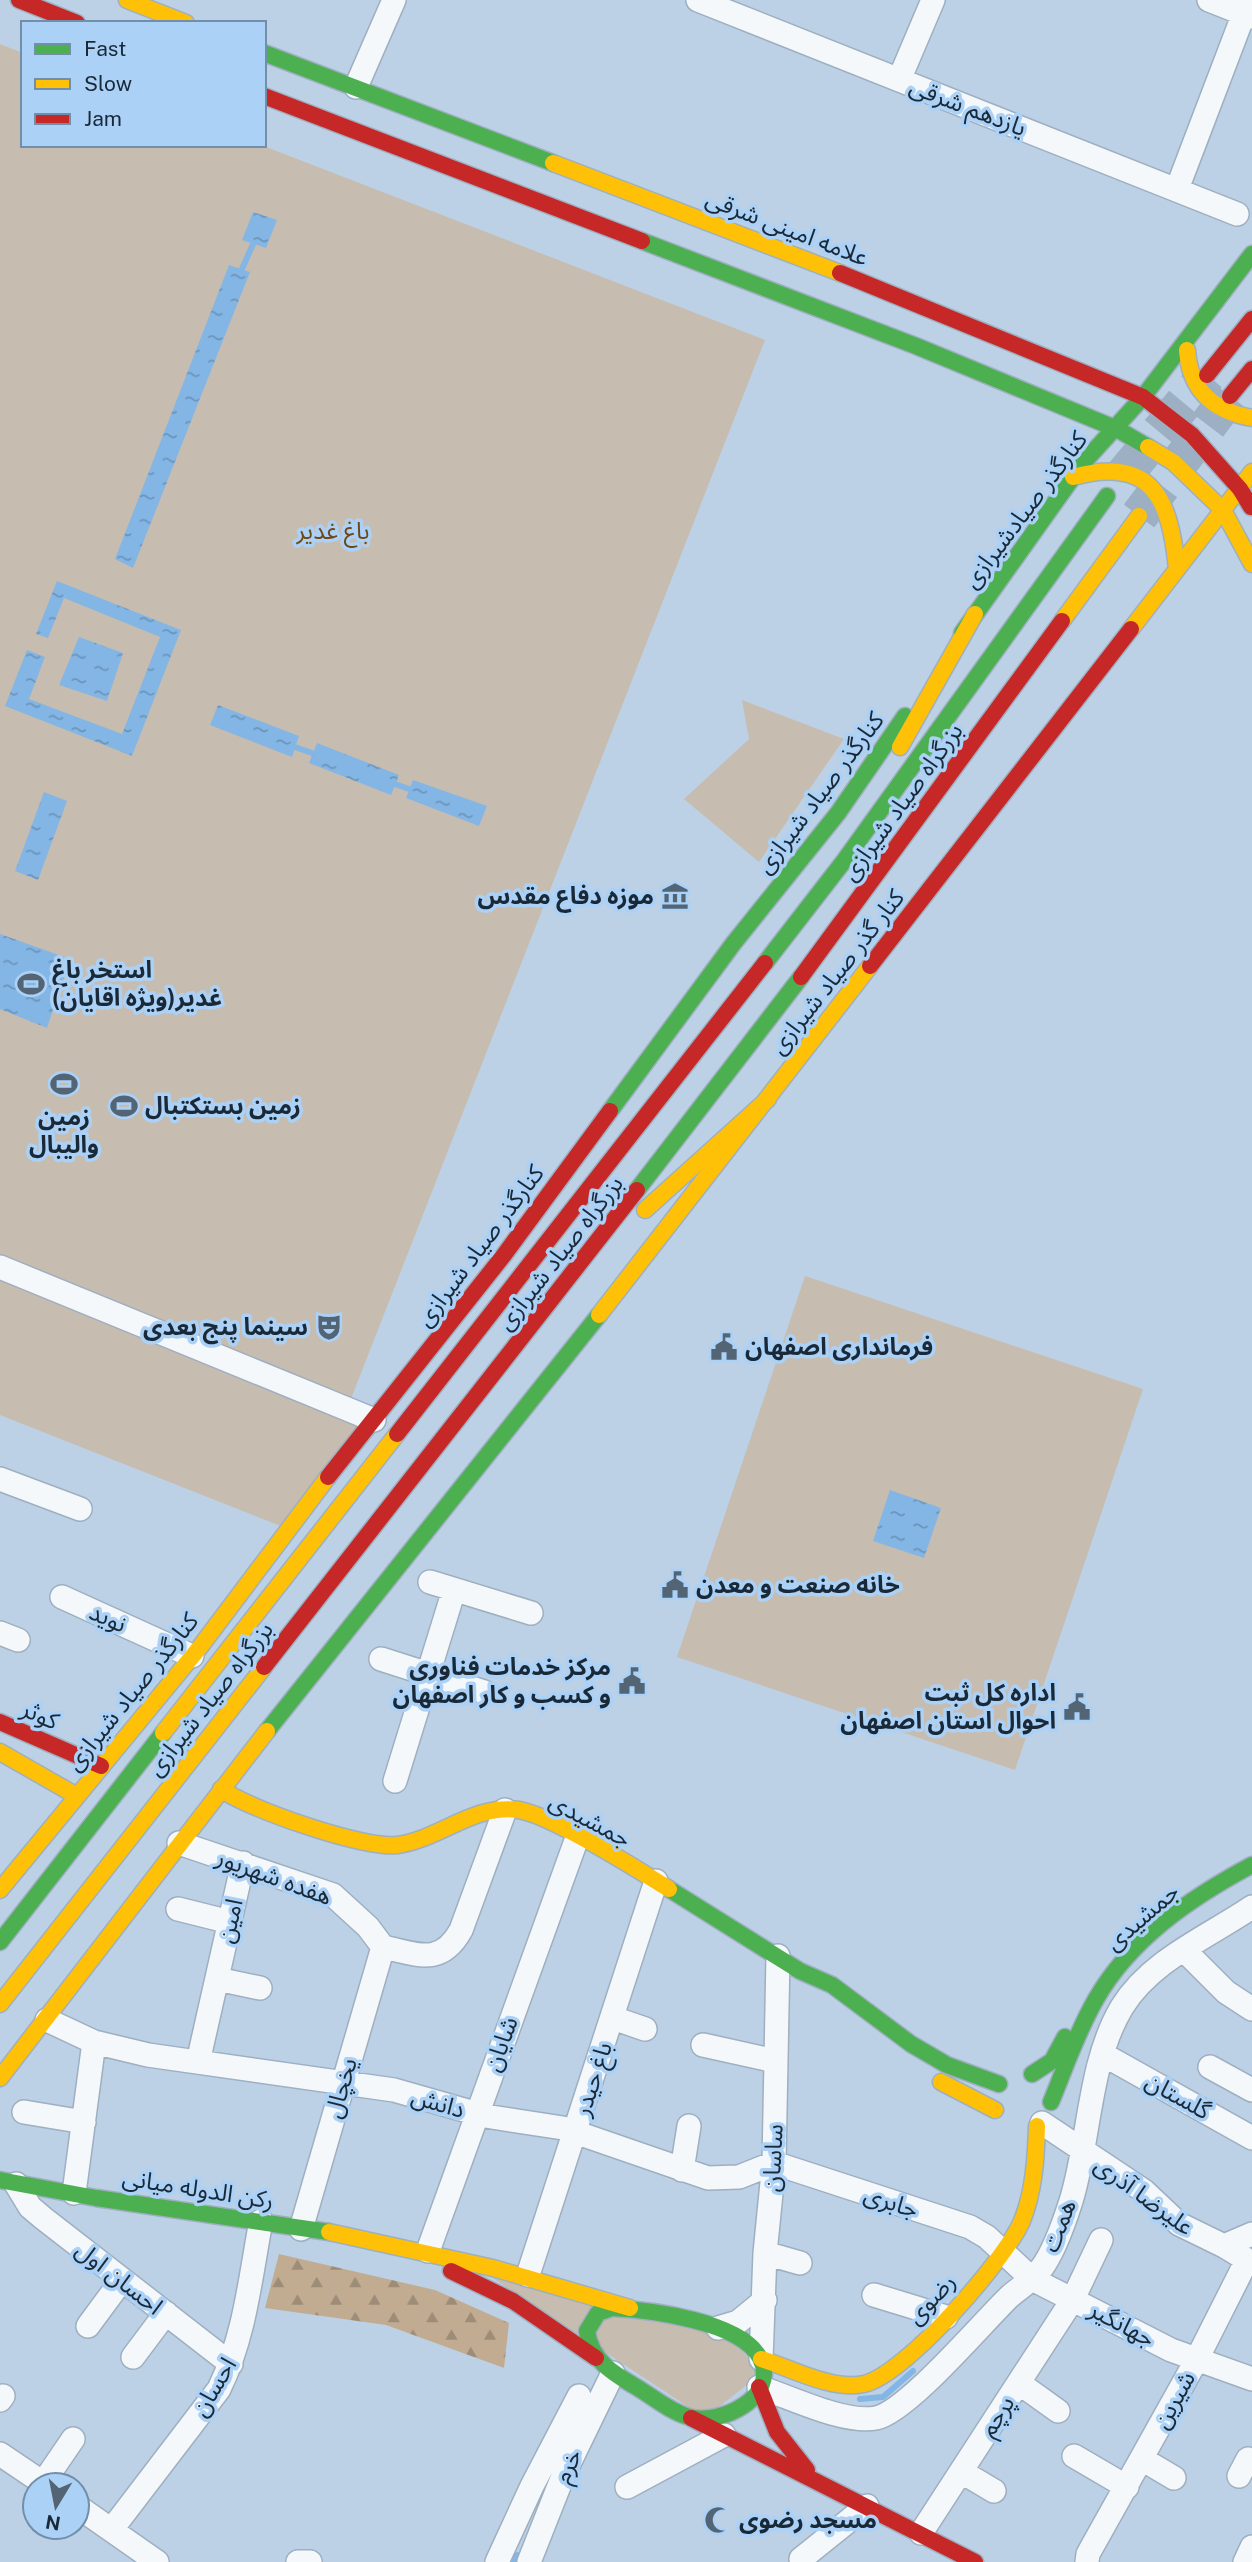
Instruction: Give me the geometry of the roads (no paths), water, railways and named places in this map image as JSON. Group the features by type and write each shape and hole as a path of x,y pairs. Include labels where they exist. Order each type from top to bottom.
{"main road":[{"path":"19,0 72,21"},
{"path":"127,0 181,21"},
{"name":"علامه امینی شرقی","path":"266,54 356,87 916,346 1116,429 1173,462 1223,510 1244,566"},
{"name":"علامه امینی شرقی","path":"266,97 925,305 1143,397 1192,435 1240,489 1252,508"},
{"name":"کنارگذر صیادشیرازی","path":"975,614 1083,463 1143,397 1252,254"},
{"path":"1207,375 1252,319"},
{"path":"1194,329 1186,352 1189,376 1201,397 1221,412 1252,418"},
{"path":"1108,382 1164,369"},
{"path":"1230,396 1252,369"},
{"path":"1059,405 1076,422 1083,463"},
{"path":"1073,477 1093,470 1115,470 1136,477 1153,489 1166,507 1172,528 1177,569 1195,557 1211,555"},
{"name":"کنار گذر صیاد شیرازی","path":"221,1789 456,1498 1209,531 1252,472"},
{"name":"بزرگراه صیاد شیرازی","path":"0,1942 844,861 1107,496"},
{"name":"بزرگراه صیاد شیرازی","path":"0,2004 752,1044 1139,516"},
{"path":"1244,566 1252,580"},
{"path":"564,1223 614,1128 892,761 975,614"},
{"name":"کنارگذر صیاد شیرازی","path":"0,1889 192,1656 504,1255 733,944 838,813 975,614"},
{"path":"566,1282 768,1099"},
{"name":"کوثر","path":"0,1722 101,1766"},
{"path":"0,1752 77,1796"},
{"path":"0,2078 47,2020 221,1789"},
{"name":"جمشیدی","path":"221,1789 233,1798 292,1822 370,1842 397,1845 492,1810 519,1810 547,1820 656,1881 778,1956 800,1971 822,1996 884,2033"},
{"name":"جمشیدی","path":"1032,2074 1055,2057 1087,1993 1129,1939 1196,1887 1252,1854"},
{"name":"جمشیدی","path":"1038,2120 1087,2017 1115,1971 1151,1933 1203,1895 1252,1866"},
{"path":"884,2033 969,2076 999,2084"},
{"path":"884,2033 922,2070 995,2110 1005,2124"},
{"path":"995,2110 994,2101 999,2084 1014,2074 1032,2074 1046,2085 1038,2120"},
{"name":"رضوی","path":"761,2359 814,2376 856,2384 867,2383 886,2375 946,2317 1017,2232 1028,2201 1038,2120"},
{"path":"0,2166 8,2182"},
{"name":"رکن الدوله میانی","path":"8,2182 261,2221 428,2251 528,2275 630,2308 718,2328 736,2335 761,2359"},
{"name":"رکن الدوله میانی","path":"388,2244 467,2278 534,2313 605,2366 690,2418"},
{"path":"534,2313 556,2306 559,2290 551,2282"},
{"path":"605,2366 587,2340 587,2331 593,2318 603,2310 630,2308"},
{"path":"690,2418 714,2418 728,2415 743,2407 759,2387 763,2372 761,2359"},
{"path":"759,2387 766,2413 779,2438 796,2460 824,2484"},
{"path":"690,2418 922,2533 973,2562"}],"street":[{"path":"356,87 394,0"},
{"name":"یازدهم شرقی","path":"698,0 1237,214"},
{"path":"899,80 933,0"},
{"path":"1177,189 1248,10 1209,0"},
{"path":"0,1267 374,1420"},
{"path":"0,1479 80,1509"},
{"path":"430,1582 531,1613"},
{"path":"395,1781 454,1590"},
{"name":"نوید","path":"62,1597 192,1656"},
{"path":"381,1659 484,1692"},
{"path":"383,1947 431,1955 443,1953 452,1946 473,1903 505,1810"},
{"name":"شایان","path":"428,2251 578,1838"},
{"name":"هفده شهریور","path":"179,1843 333,1895 368,1927 383,1947"},
{"name":"امین","path":"198,2062 243,1863"},
{"name":"باغ حیدر","path":"528,2275 656,1881"},
{"name":"همت","path":"759,2387 847,2416 873,2419 886,2416 1032,2279 1042,2268 1064,2218 1093,2088 1121,2008 1140,1983 1184,1950 1252,1907"},
{"path":"178,1909 230,1922"},
{"name":"یخچال","path":"301,2229 383,1947"},
{"path":"1184,1950 1226,1992 1252,2009"},
{"name":"ساسان","path":"761,2359 765,2253 774,2163 778,1956"},
{"name":"امین","path":"217,1979 260,1988"},
{"path":"613,2018 645,2029"},
{"name":"دانش","path":"47,2020 94,2042 148,2055 394,2090 476,2113 576,2132 708,2178 729,2179 774,2163"},
{"path":"74,2193 94,2042"},
{"path":"703,2045 775,2060"},
{"name":"گلستان","path":"1104,2055 1252,2138"},
{"path":"1210,2067 1252,2091"},
{"path":"24,2112 83,2122"},
{"name":"علیرضا آذری","path":"1038,2120 1144,2191 1179,2224 1224,2246 1252,2234"},
{"path":"682,2170 689,2126"},
{"name":"جابری","path":"774,2163 971,2227 1002,2251"},
{"name":"احسان اول","path":"8,2182 30,2207 231,2364"},
{"name":"احسان","path":"112,2529 219,2389 239,2341 261,2221"},
{"name":"پرچم","path":"922,2533 1073,2299 1101,2240"},
{"name":"شیرین","path":"1087,2562 1088,2554 1197,2359 1247,2260 1224,2246"},
{"name":"جهانگیر","path":"1002,2251 1032,2279 1171,2350 1252,2379"},
{"path":"765,2253 800,2263"},
{"path":"88,2326 122,2280"},
{"path":"873,2295 946,2317"},
{"path":"718,2328 745,2317 765,2300"},
{"path":"132,2357 166,2313"},
{"name":"خرم","path":"529,2562 605,2366"},
{"path":"1019,2383 1059,2410"},
{"name":"خرم","path":"497,2562 532,2486 579,2396"},
{"path":"627,2487 724,2435"},
{"path":"53,2471 73,2439"},
{"path":"1074,2456 1127,2487"},
{"path":"2,2459 23,2471"},
{"path":"1142,2459 1174,2478"},
{"path":"962,2472 994,2491"},
{"path":"801,2559 867,2506"},
{"path":"91,2515 157,2562"},
{"path":"1245,2562 1252,2547"},
{"path":"298,2562 310,2562"}],"water":[{"path":"253,212 277,220 266,248 242,240"},
{"path":"229,265 250,272 133,568 115,559"},
{"path":"57,581 181,630 132,756 5,706 27,650 45,657 29,699 122,734 160,637 64,598 48,638 36,634"},
{"path":"79,637 123,653 107,701 59,685"},
{"path":"218,705 299,736 292,757 210,725"},
{"path":"317,743 399,775 391,795 309,763"},
{"path":"413,780 487,806 479,826 406,798"},
{"path":"44,792 67,801 38,880 15,871"},
{"name":"استخر باغ غدیر(ویژه اقایان)","path":"0,934 70,959 47,1028 0,1009"},
{"path":"890,1490 941,1508 924,1558 873,1541"}],"waterway":[{"path":"242,269 253,244"},
{"path":"295,747 312,753"},
{"path":"395,784 409,789"},
{"path":"860,2399 883,2397 913,2371"},
{"path":"514,2562 517,2555"}],"tunnel":[{"path":"1123,476 1207,375"},
{"path":"1139,516 1230,396"}],"place":[{"name":"موزه دفاع مقدس","path":"675,896"},
{"name":"استخر باغ غدیر(ویژه اقایان)","path":"31,984"},
{"name":"زمین والیبال","path":"64,1084"},
{"name":"زمین بستکتبال","path":"124,1106"},
{"name":"سینما پنج بعدی","path":"329,1327"},
{"name":"فرمانداری اصفهان","path":"724,1347"},
{"name":"خانه صنعت و معدن","path":"675,1585"},
{"name":"مرکز خدمات فناوری و کسب و کار اصفهان","path":"632,1681"},
{"name":"اداره کل ثبت احوال استان اصفهان","path":"1077,1707"},
{"name":"مسجد رضوی","path":"718,2520"}],"park label":[{"name":"باغ غدیر","path":"333,531"}]}
